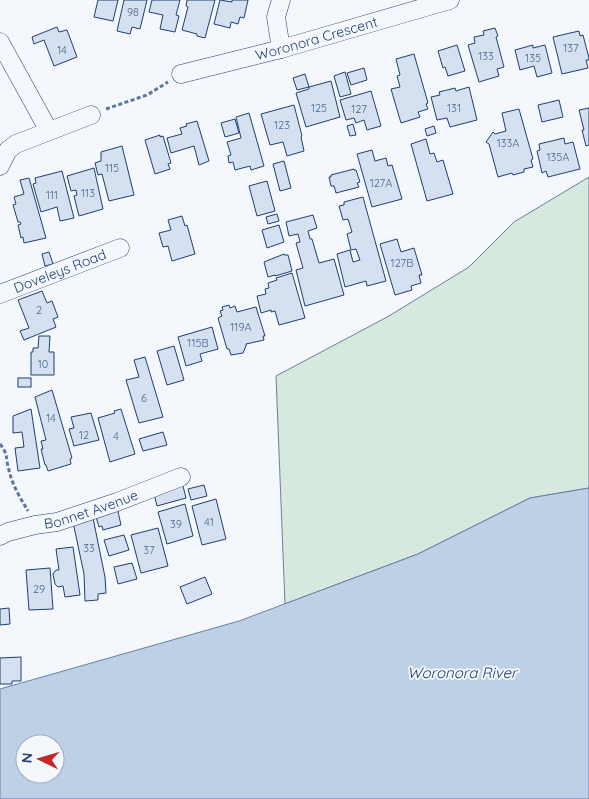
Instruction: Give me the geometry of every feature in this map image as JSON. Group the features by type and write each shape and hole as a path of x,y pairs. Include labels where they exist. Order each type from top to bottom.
{"street":[{"path":"281,0 276,17 281,49"},
{"name":"Woronora Crescent","path":"181,74 281,49 450,0"},
{"path":"0,42 49,131"},
{"path":"0,166 8,150 16,144 91,115"},
{"name":"Doveleys Road","path":"0,294 120,248"},
{"name":"Bonnet Avenue","path":"0,536 35,525 57,522 117,502 181,477"}],"path":[{"path":"108,108 147,95 181,74"},
{"path":"0,444 7,452 9,471 35,525"}],"shaded area":[{"path":"589,177 589,488 530,498 418,554 285,604 276,376 389,316 469,267 514,222"}],"water":[{"name":"Woronora River","path":"589,488 589,799 0,799 0,689 239,621 418,554 530,498"}],"building":[{"path":"98,0 118,0 113,21 94,17"},
{"path":"124,0 147,0 140,29 132,27 130,34 117,31"},
{"path":"152,0 180,0 176,15 179,16 175,32 160,29 163,15 149,12"},
{"path":"187,0 215,0 205,38 182,30 188,7 186,6"},
{"path":"220,0 232,2 232,0 248,0 244,18 240,17 238,24 231,22 230,28 214,24"},
{"path":"57,27 59,32 67,30 77,57 54,66 44,40 34,44 32,37"},
{"path":"495,28 504,67 497,69 499,76 479,82 468,45 475,43 474,37 484,35 483,31"},
{"path":"579,31 580,36 583,35 589,58 589,60 586,60 588,68 562,74 553,37"},
{"path":"457,45 465,71 448,76 445,67 443,68 438,51"},
{"path":"533,45 533,48 545,45 552,73 537,77 534,66 520,70 515,50"},
{"path":"414,54 428,109 418,112 420,117 401,123 391,89 400,87 397,76 400,75 396,59"},
{"path":"364,68 367,80 351,85 347,73"},
{"path":"345,72 351,94 340,97 334,76"},
{"path":"305,74 309,87 297,90 293,78"},
{"path":"331,81 340,117 306,127 296,93"},
{"path":"469,87 477,120 450,127 447,118 437,120 431,97 440,95 439,92 455,88 456,91"},
{"path":"371,91 381,126 367,130 364,120 356,123 354,118 346,120 340,100"},
{"path":"559,100 563,117 542,122 538,105"},
{"path":"294,105 304,151 287,156 283,142 270,145 261,114"},
{"path":"589,108 589,145 586,146 579,110"},
{"path":"519,109 533,159 531,160 533,167 524,169 524,172 498,177 489,144 486,142 493,132 495,134 506,131 502,113"},
{"path":"249,113 264,166 251,170 250,166 235,170 233,162 229,163 228,156 231,155 227,142 241,138 236,117"},
{"path":"235,119 239,133 225,137 221,123"},
{"path":"197,121 209,161 199,165 194,146 171,153 167,138 182,134 180,128"},
{"path":"353,124 356,135 350,136 347,126"},
{"path":"434,126 436,133 427,136 425,129"},
{"path":"160,135 160,137 163,136 171,163 168,164 170,169 155,174 145,140"},
{"path":"564,138 565,144 573,142 580,169 548,177 546,171 542,173 537,151 540,150 539,144"},
{"path":"426,139 430,154 434,153 437,162 443,160 453,194 427,201 411,144"},
{"path":"122,146 134,195 109,201 102,174 98,175 95,163 101,161 101,152"},
{"path":"372,150 375,161 386,158 388,166 392,165 402,199 372,207 357,154"},
{"path":"284,161 291,188 280,191 273,164"},
{"path":"94,168 103,209 79,216 74,196 77,195 76,190 71,191 67,176"},
{"path":"354,169 360,182 357,183 359,187 336,193 334,186 331,186 329,177"},
{"path":"62,171 74,218 60,221 57,207 41,212 33,184 36,183 35,178"},
{"path":"29,178 46,238 24,243 18,225 21,224 18,222 13,205 16,204 14,197 24,194 20,180"},
{"path":"267,181 275,211 257,216 249,186"},
{"path":"363,197 386,281 367,286 366,281 345,287 337,254 350,250 353,262 360,260 356,249 351,250 347,234 352,232 348,219 343,220 339,206 344,205 344,202"},
{"path":"277,214 279,221 268,224 266,217"},
{"path":"313,215 317,228 308,231 319,263 334,259 344,295 305,306 296,270 303,268 296,243 300,242 298,234 289,236 286,222"},
{"path":"182,216 185,226 187,225 195,254 172,261 168,246 163,247 159,233 171,230 168,220"},
{"path":"279,225 284,242 267,248 262,230"},
{"path":"397,239 401,252 414,248 422,275 419,275 421,283 411,286 412,290 395,295 380,244"},
{"path":"49,252 53,264 45,266 42,254"},
{"path":"284,254 288,255 292,271 268,277 264,262"},
{"path":"292,273 305,318 279,325 275,311 271,312 271,310 261,313 257,296 266,294 265,289 269,288 268,283 277,280 276,278"},
{"path":"42,291 47,303 52,301 58,317 53,319 56,327 24,340 20,331 29,328 18,300"},
{"path":"229,305 230,308 235,306 237,312 256,307 265,336 263,336 264,340 246,344 243,353 231,355 229,349 227,349 218,318 222,316 220,311 223,310 222,307"},
{"path":"212,327 218,349 200,354 202,361 186,366 178,337"},
{"path":"39,336 50,336 49,352 54,352 54,375 31,375 31,352 33,352 33,348 38,348"},
{"path":"174,346 184,380 167,385 157,351"},
{"path":"145,357 163,417 139,423 126,380 139,377 134,360"},
{"path":"18,378 31,378 31,387 18,387"},
{"path":"52,390 72,458 70,459 71,464 48,471 41,449 43,449 41,441 46,440 35,397"},
{"path":"31,409 40,468 18,471 15,448 24,447 22,432 13,433 13,416"},
{"path":"121,409 135,454 110,462 98,418 115,413 114,411"},
{"path":"91,413 99,440 74,446 69,429 74,428 71,417"},
{"path":"163,432 167,445 143,451 139,439"},
{"path":"182,482 186,498 157,506 153,490"},
{"path":"204,485 207,496 191,500 188,489"},
{"path":"216,499 226,539 202,545 192,506"},
{"path":"185,504 193,536 167,544 158,512"},
{"path":"117,507 121,525 103,530 102,526 99,527 95,513"},
{"path":"93,518 105,577 106,593 98,594 98,600 85,601 84,574 73,522"},
{"path":"158,528 168,566 141,573 131,535"},
{"path":"124,535 129,550 109,556 104,540"},
{"path":"73,547 80,595 65,597 63,586 58,587 55,584 53,574 56,570 59,570 56,549"},
{"path":"132,563 137,579 118,584 114,567"},
{"path":"50,568 53,609 29,610 26,570"},
{"path":"205,577 212,594 187,604 180,587"},
{"path":"9,608 10,624 0,625 0,609"},
{"path":"21,657 21,681 12,681 12,684 0,684 0,658"}]}
